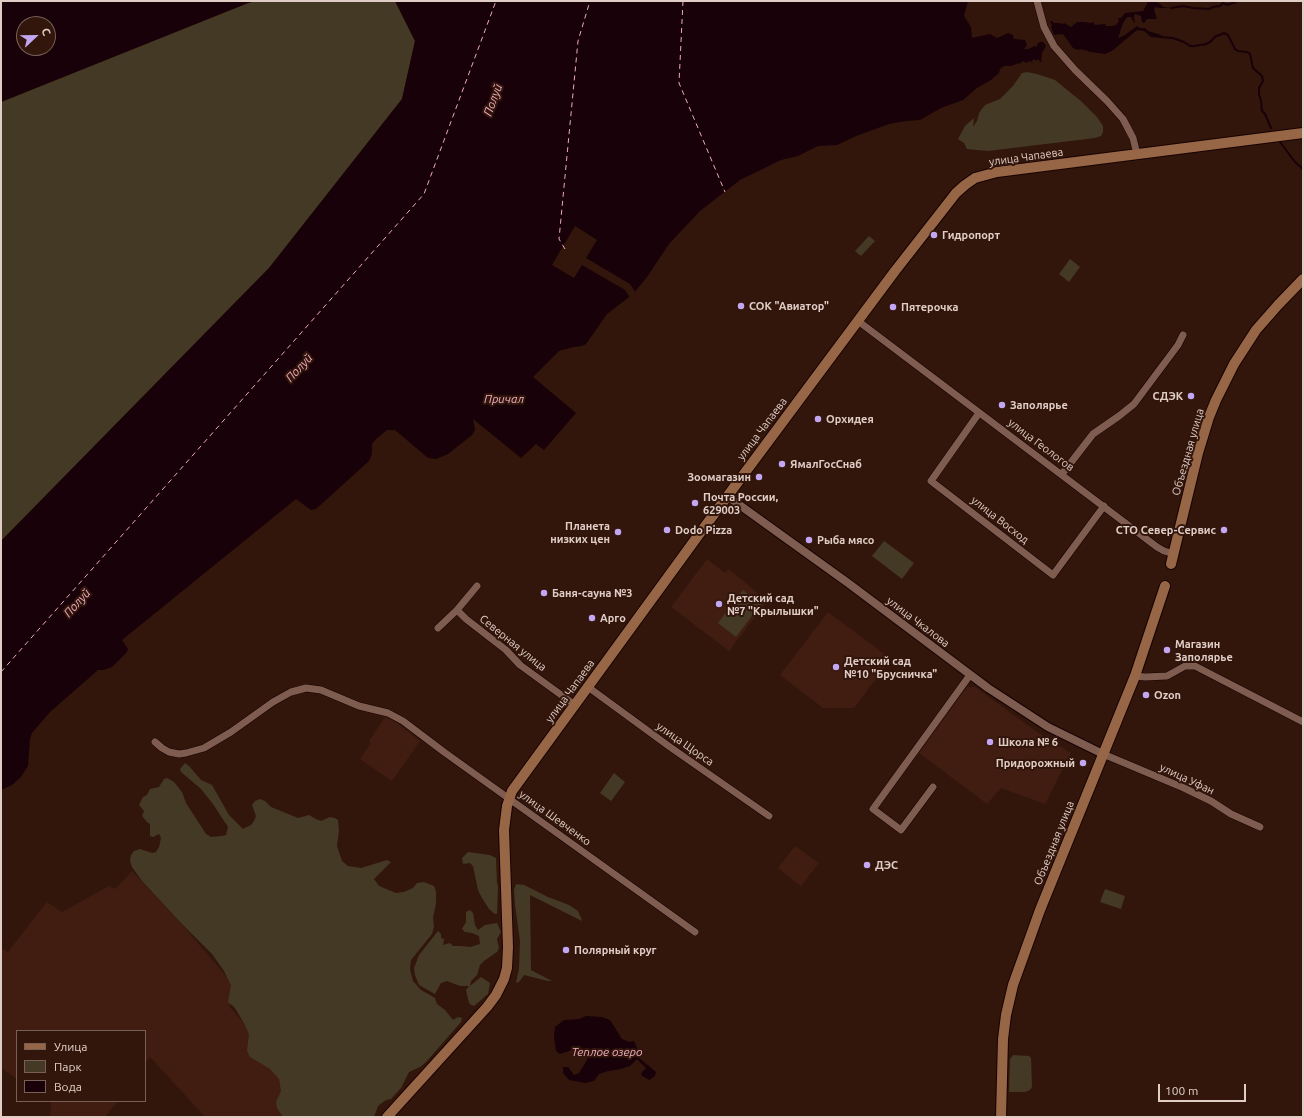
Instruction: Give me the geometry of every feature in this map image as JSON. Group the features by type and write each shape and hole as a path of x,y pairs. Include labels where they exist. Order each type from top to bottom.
{"main road":[{"name":"улица Чапаева","path":"386,1117 486,1007 502,985 507,968 508,947 504,844 506,812 508,799 517,782 727,496 956,193 969,182 982,176 997,172 1303,133"},
{"name":"Объездная улица","path":"1173,559 1198,453 1209,418 1221,389 1234,364 1256,330 1303,279"},
{"name":"Объездная улица","path":"1001,1117 1003,1039 1006,1015 1013,985 1040,910 1135,676 1165,586"}],"street":[{"path":"1036,1 1044,27 1054,46 1075,70 1123,119 1133,138 1137,154"},
{"name":"улица Геологов","path":"858,321 1173,559"},
{"path":"1062,474 1093,434 1134,404 1178,345 1183,335"},
{"name":"улица Восход","path":"979,412 931,481 1053,575 1104,506"},
{"name":"улица Чкалова","path":"727,496 852,586 970,675 1036,721 1103,754"},
{"path":"438,628 457,610 477,586"},
{"name":"Северная улица","path":"457,610 466,619 506,650 520,665 575,705"},
{"path":"1135,676 1167,676 1185,666 1194,666 1303,722"},
{"path":"933,787 901,830 873,809 970,675"},
{"name":"улица Щорса","path":"588,687 670,747 769,816"},
{"name":"улица Шевченко","path":"155,742 169,752 179,754 204,748 231,732 273,702 291,692 306,688 321,690 359,706 388,713 402,721 508,799 695,932"},
{"name":"улица Уфан","path":"1103,754 1184,788 1211,801 1232,814 1260,827"}],"shaded area":[{"name":"Детский сад №7 \"Крылышки\"","path":"707,559 725,573 729,569 767,601 729,651 671,607"},
{"name":"Детский сад №10 \"Брусничка\"","path":"828,612 891,659 854,708 823,708 780,675"},
{"name":"Школа № 6","path":"967,687 975,687 1037,732 1071,753 1045,804 1001,788 987,804 919,753"},
{"path":"385,717 393,720 420,741 392,781 360,759 371,743 369,741"},
{"path":"795,846 819,863 801,886 778,868"},
{"path":"132,871 185,928 238,990 229,1006 254,1035 301,1081 291,1117 205,1117 150,1057 146,1062 146,1030 16,1030 16,1078 1,1068 1,948 8,952 47,902 62,912 109,886 115,889"},
{"path":"51,1102 117,1102 105,1117 50,1117"}],"green space":[{"path":"256,1 395,1 415,41 402,99 269,268 1,541 1,102"},
{"path":"1027,72 1055,80 1082,102 1097,117 1103,126 1101,136 988,151 967,149 964,143 958,139 965,126 974,118 973,127 977,121 979,113 985,105 1000,99 1013,86 1022,73"},
{"path":"869,236 875,241 861,256 855,251"},
{"path":"1070,259 1080,267 1069,282 1059,274"},
{"path":"884,541 914,563 902,579 872,556"},
{"path":"743,590 761,604 736,637 718,623"},
{"path":"185,763 201,780 212,785 229,815 243,829 251,825 254,821 256,816 252,805 255,801 260,799 265,801 271,807 298,818 309,815 321,821 330,817 335,818 338,820 339,830 337,846 342,861 348,866 361,868 387,860 391,862 374,879 379,886 396,893 404,892 413,888 417,883 424,882 434,886 436,891 436,904 433,917 434,927 432,934 411,960 410,969 413,981 421,990 435,998 437,1004 445,1010 453,1020 458,1017 462,1018 461,1022 426,1062 420,1067 409,1072 401,1088 391,1099 386,1100 378,1106 374,1117 283,1117 277,1108 276,1102 281,1091 279,1079 270,1069 250,1057 247,1051 249,1034 235,1008 228,1002 231,985 224,971 212,954 142,881 132,867 130,861 131,855 134,851 140,849 152,853 156,852 159,847 161,838 159,834 153,837 150,836 150,824 142,816 144,811 139,805 143,797 147,795 150,789 159,787 164,779 167,778 174,782 182,792 186,803 206,834 211,837 226,835 228,827 213,804 201,789 181,772 180,769"},
{"path":"614,773 625,782 611,801 600,793"},
{"path":"468,852 490,855 496,858 498,886 497,914 489,909 478,890 473,866 470,863 463,864 462,858"},
{"path":"516,884 524,885 548,897 569,905 578,911 581,918 582,921 530,895 531,970 552,981 524,975 519,982 516,983 519,969 520,941 515,905 514,890"},
{"path":"1105,889 1125,896 1121,909 1100,902"},
{"path":"470,910 473,913 475,925 478,930 485,925 497,923 501,932 497,939 499,948 497,952 480,965 477,975 471,981 470,986 481,977 490,983 488,994 474,1006 469,1003 467,995 466,990 469,986 460,986 447,981 441,983 435,994 419,985 414,968 419,955 438,931 441,934 441,938 444,939 443,945 450,943 453,946 470,947 480,944 479,936 465,932 462,929 466,922 466,912"},
{"path":"1013,1055 1029,1056 1031,1058 1032,1087 1030,1090 1025,1092 1009,1092 1010,1059"}],"water":[{"path":"1,1 256,1 1,102"},
{"path":"395,1 968,1 964,16 971,27 972,38 990,34 997,38 1008,33 1013,35 1014,39 1025,40 1027,45 1024,49 1035,46 1037,47 1037,44 1040,42 1043,42 1046,46 1042,53 1041,63 1038,59 1036,61 1034,59 1032,61 1033,63 1030,61 1026,63 1023,61 1012,66 1004,66 991,80 977,88 963,100 941,108 920,120 889,124 856,136 837,145 818,146 798,156 781,160 740,180 700,211 669,244 647,277 633,294 607,314 586,344 559,351 533,377 576,413 544,450 536,444 521,458 473,419 475,430 472,435 448,454 436,459 428,458 395,430 387,430 372,444 372,454 369,461 316,509 311,510 296,499 122,640 128,649 127,652 112,667 104,670 98,670 50,712 32,733 30,739 28,766 21,777 12,785 1,790 1,541 269,268 402,99 415,41"},
{"path":"1153,1 1159,3 1163,7 1171,8 1155,7 1154,10 1157,19 1147,19 1144,23 1142,22 1141,16 1135,14 1135,24 1131,17 1127,17 1123,23 1118,38 1125,35 1137,26 1140,28 1145,28 1148,31 1163,37 1151,37 1144,31 1137,30 1112,51 1105,54 1073,48 1063,34 1054,35 1051,27 1050,21 1054,23 1064,23 1071,27 1077,22 1093,22 1095,25 1105,24 1106,26 1116,25 1119,21 1118,18 1121,18 1125,13 1143,11 1148,2"},
{"name":"Теплое озеро","path":"586,1016 602,1017 610,1020 622,1039 629,1042 634,1041 639,1058 656,1072 655,1076 649,1080 641,1075 646,1068 637,1059 630,1066 599,1074 594,1081 585,1083 569,1080 563,1073 563,1067 568,1067 574,1075 579,1073 587,1060 588,1053 581,1050 572,1050 560,1054 556,1051 554,1037 555,1027 564,1020 579,1019"}],"pier":[{"path":"575,226 597,240 586,258 630,284 636,293 631,299 625,290 582,265 574,278 552,265"}],"waterway":[{"path":"1171,8 1183,6 1209,9 1220,6 1223,3 1227,5 1236,2"},
{"path":"1160,37 1173,38 1190,46 1194,46 1206,44 1216,36 1224,33 1228,35 1235,49 1250,54 1253,68 1262,76 1263,81 1259,88 1259,94 1262,111 1265,114 1271,128"},
{"path":"1280,142 1295,162 1303,169"}],"ferry route":[{"path":"1,672 424,194 496,1"},
{"path":"565,249 559,239 578,41 590,1"},
{"path":"683,1 679,83 725,192"}],"place":[{"name":"Гидропорт","path":"934,235"},
{"name":"СОК \"Авиатор\"","path":"741,306"},
{"name":"Пятерочка","path":"893,307"},
{"name":"СДЭК","path":"1191,396"},
{"name":"Заполярье","path":"1002,405"},
{"name":"Орхидея","path":"818,419"},
{"name":"ЯмалГосСнаб","path":"782,464"},
{"name":"Зоомагазин","path":"759,477"},
{"name":"Почта России, 629003","path":"695,503"},
{"name":"Dodo Pizza","path":"667,530"},
{"name":"СТО Север-Сервис","path":"1224,530"},
{"name":"Планета низких цен","path":"618,532"},
{"name":"Рыба мясо","path":"809,540"},
{"name":"Баня-сауна №3","path":"544,593"},
{"name":"Детский сад №7 \"Крылышки\"","path":"719,604"},
{"name":"Арго","path":"592,618"},
{"name":"Магазин Заполярье","path":"1167,650"},
{"name":"Детский сад №10 \"Брусничка\"","path":"836,667"},
{"name":"Ozon","path":"1146,695"},
{"name":"Школа № 6","path":"990,742"},
{"name":"Придорожный","path":"1083,763"},
{"name":"ДЭС","path":"867,865"},
{"name":"Полярный круг","path":"566,950"}],"water label":[{"name":"Полуй","path":"493,100"},
{"name":"Полуй","path":"299,368"},
{"name":"Причал","path":"504,399"},
{"name":"Полуй","path":"77,603"}]}
